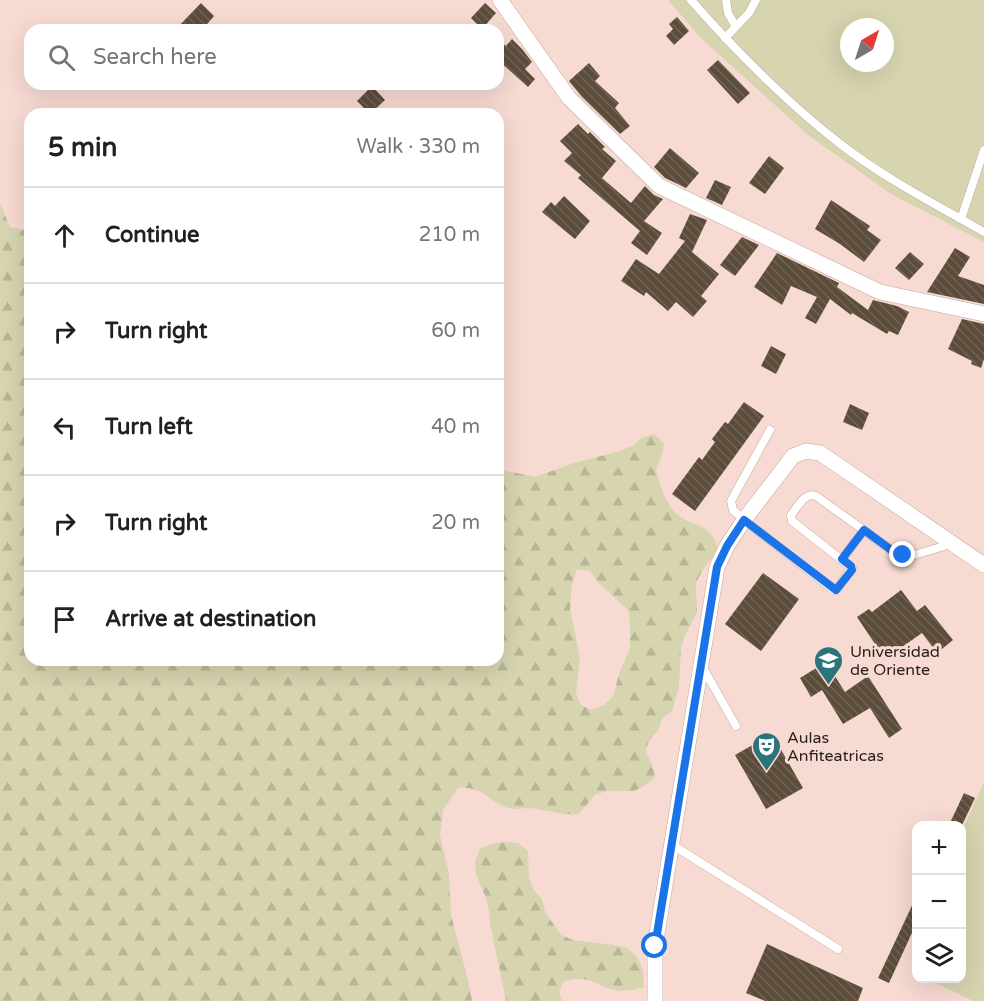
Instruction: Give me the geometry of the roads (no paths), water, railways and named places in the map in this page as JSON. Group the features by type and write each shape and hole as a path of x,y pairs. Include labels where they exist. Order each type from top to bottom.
{"street":[{"path":"500,0 569,98 660,186 880,292 984,314"},
{"path":"655,1001 655,946 717,567 744,520 793,456 806,450 820,453 984,565"}],"lane":[{"path":"691,0 724,38 762,76 839,144 888,177 984,231"},
{"path":"726,0 728,13 735,25"},
{"path":"724,38 749,12 756,0"},
{"path":"961,219 984,150"},
{"path":"770,430 731,501 733,510 834,590 852,570 851,566 792,521 792,515 806,496 816,496 894,552 903,555 914,555 953,544"},
{"path":"842,559 864,530"},
{"path":"702,665 736,726"},
{"path":"671,844 838,950"}],"place":[{"name":"Universidad de Oriente","path":"829,686"},
{"name":"Aulas Anfiteatricas","path":"766,772"}]}
